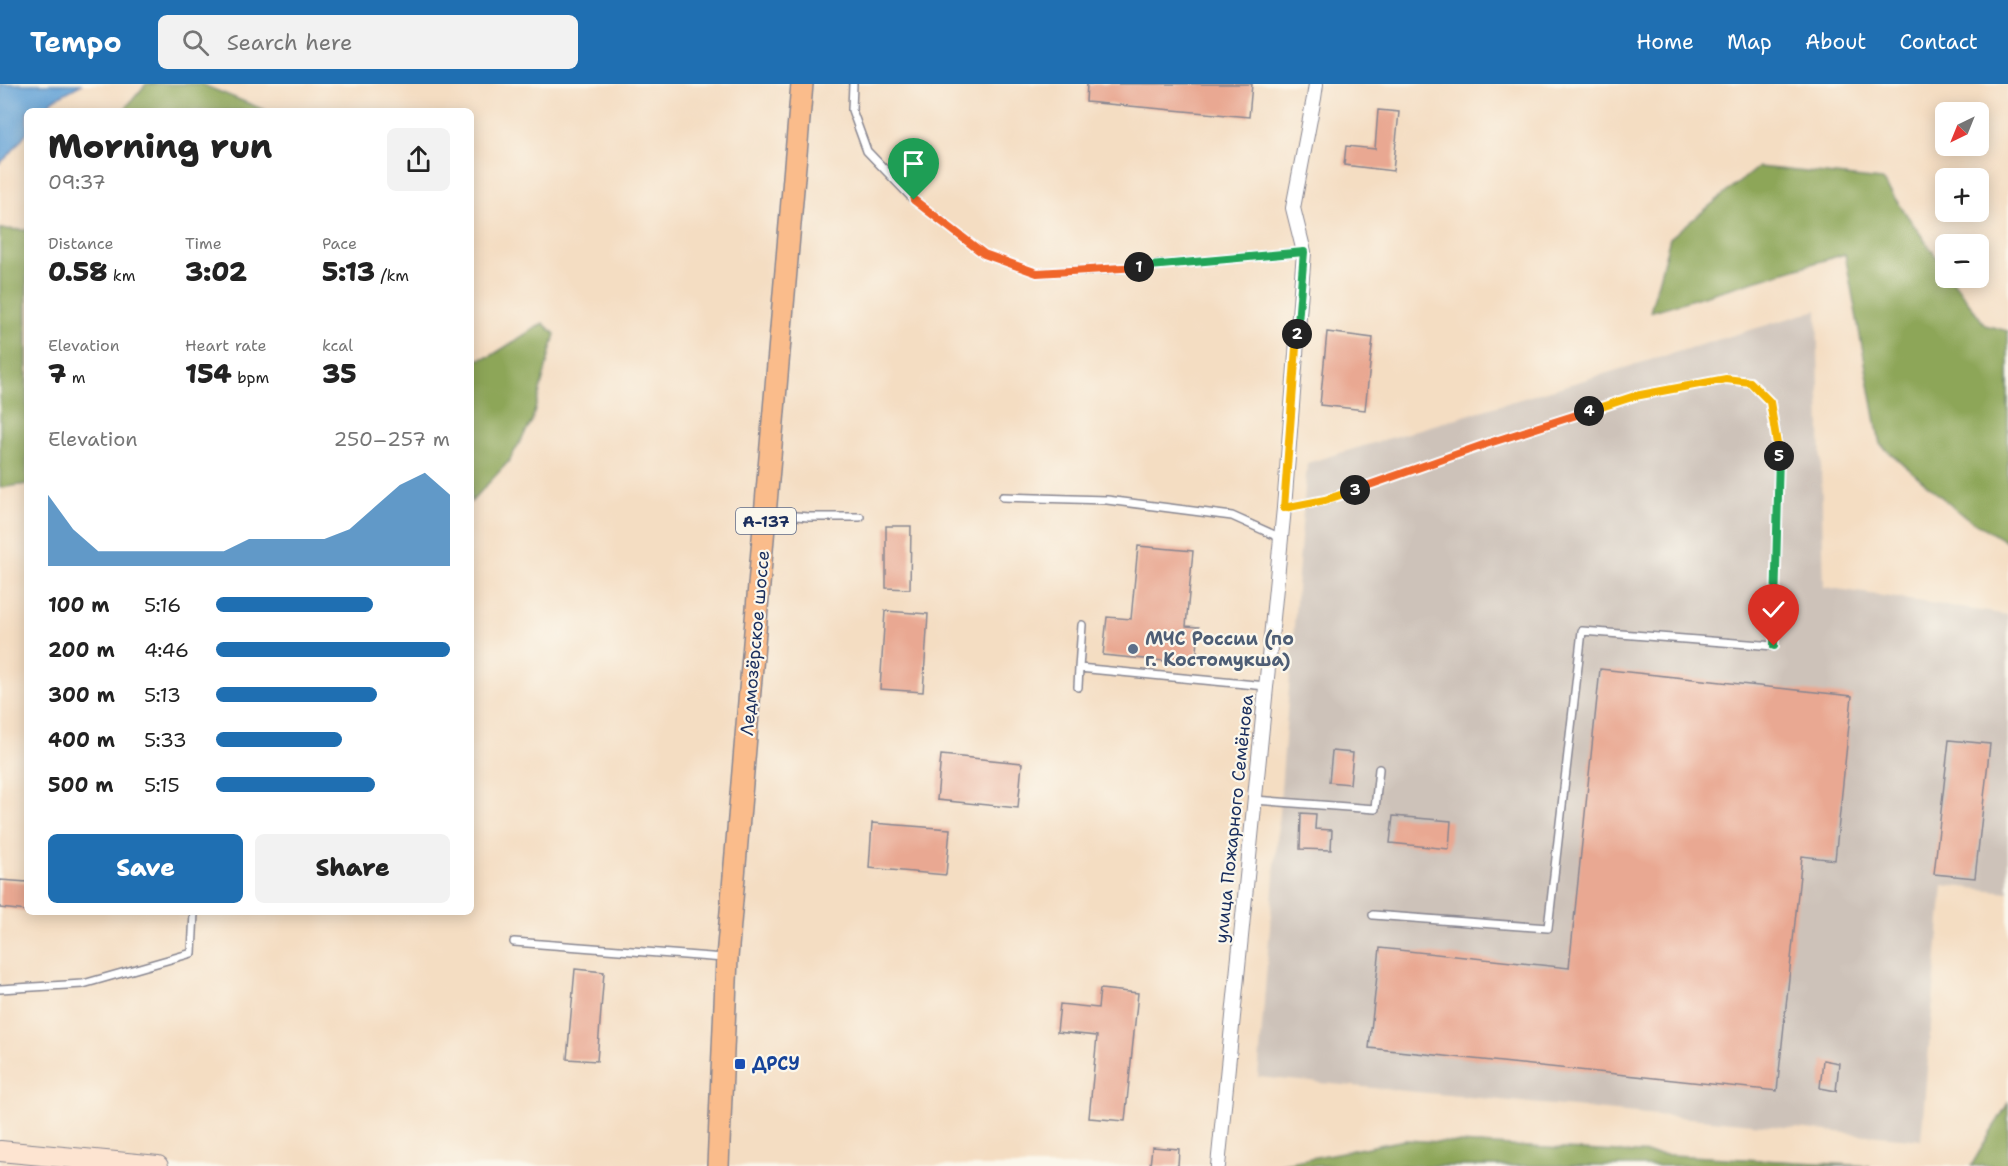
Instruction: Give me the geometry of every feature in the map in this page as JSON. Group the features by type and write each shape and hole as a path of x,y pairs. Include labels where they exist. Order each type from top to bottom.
{"main road":[{"name":"Ледмозёрское шоссе","path":"718,1166 727,958 802,84"},
{"path":"0,1151 158,1166"}],"street":[{"name":"улица Пожарного Семёнова","path":"1218,1166 1284,508 1304,252 1293,208 1316,84"}],"lane":[{"path":"853,84 852,110 867,151 914,200 984,254 1037,273 1113,269 1304,252"},
{"path":"1284,508 1325,500 1486,444 1635,396 1726,379 1750,382 1770,402 1779,451 1774,646 1582,631 1548,928 1373,915"},
{"path":"1003,497 1107,500 1232,516 1281,538"},
{"path":"766,513 809,517 860,517"},
{"path":"1078,687 1083,624"},
{"path":"1079,668 1266,686"},
{"path":"1254,800 1375,809 1379,769"},
{"path":"0,989 83,984 192,952 194,915"},
{"path":"514,942 727,958"}],"shaded area":[{"path":"1817,310 1824,587 2008,615 2008,892 1943,885 1921,1140 1258,1077 1307,463"}],"green space":[{"path":"146,84 201,84 260,108 126,108"},
{"path":"1758,167 1882,180 1935,255 1935,288 1958,288 1985,325 2008,331 2008,543 1961,514 1880,444 1845,254 1650,312 1670,238"},
{"path":"0,229 24,230 24,484 0,488"},
{"path":"543,323 555,334 532,421 509,461 474,499 474,360 491,356"},
{"path":"2008,1103 2008,1166 1971,1166"},
{"path":"1405,1140 1870,1166 1280,1166 1279,1164"}],"water":[{"path":"0,84 82,84 52,100 46,108 24,108 24,136 0,163"}],"building":[{"path":"1087,84 1252,84 1249,117 1086,102"},
{"path":"1378,110 1399,112 1393,171 1344,165 1346,146 1375,149"},
{"path":"1327,332 1373,338 1365,410 1320,405"},
{"path":"886,526 911,526 910,589 886,588"},
{"path":"1138,546 1193,551 1186,626 1199,627 1196,664 1103,655 1107,617 1131,619"},
{"path":"885,611 928,614 923,692 880,689"},
{"path":"1600,669 1852,696 1835,860 1802,856 1777,1091 1369,1048 1380,948 1569,968"},
{"path":"1949,740 1990,744 1975,878 1934,874"},
{"path":"1332,751 1353,753 1350,784 1329,782"},
{"path":"941,755 1022,763 1018,808 937,800"},
{"path":"1301,813 1316,814 1315,829 1332,830 1331,850 1300,849"},
{"path":"1393,816 1451,821 1449,849 1390,843"},
{"path":"872,823 950,829 946,875 869,868"},
{"path":"0,880 24,882 24,911 0,908"},
{"path":"575,969 604,972 597,1061 567,1059"},
{"path":"1100,989 1138,993 1125,1121 1089,1118 1097,1036 1057,1032 1060,1004 1098,1008"},
{"path":"1823,1060 1839,1063 1836,1091 1820,1088"},
{"path":"1152,1147 1179,1149 1178,1166 1150,1166"}],"place":[{"name":"МЧС России (по г. Костомукша)","path":"1133,649"},
{"name":"ДРСУ","path":"740,1064"}],"route":[{"path":"914,200 984,254 1037,273 1113,269 1304,252 1284,508 1325,500 1486,444 1635,396 1726,379 1750,382 1770,402 1779,451 1774,646"}]}
